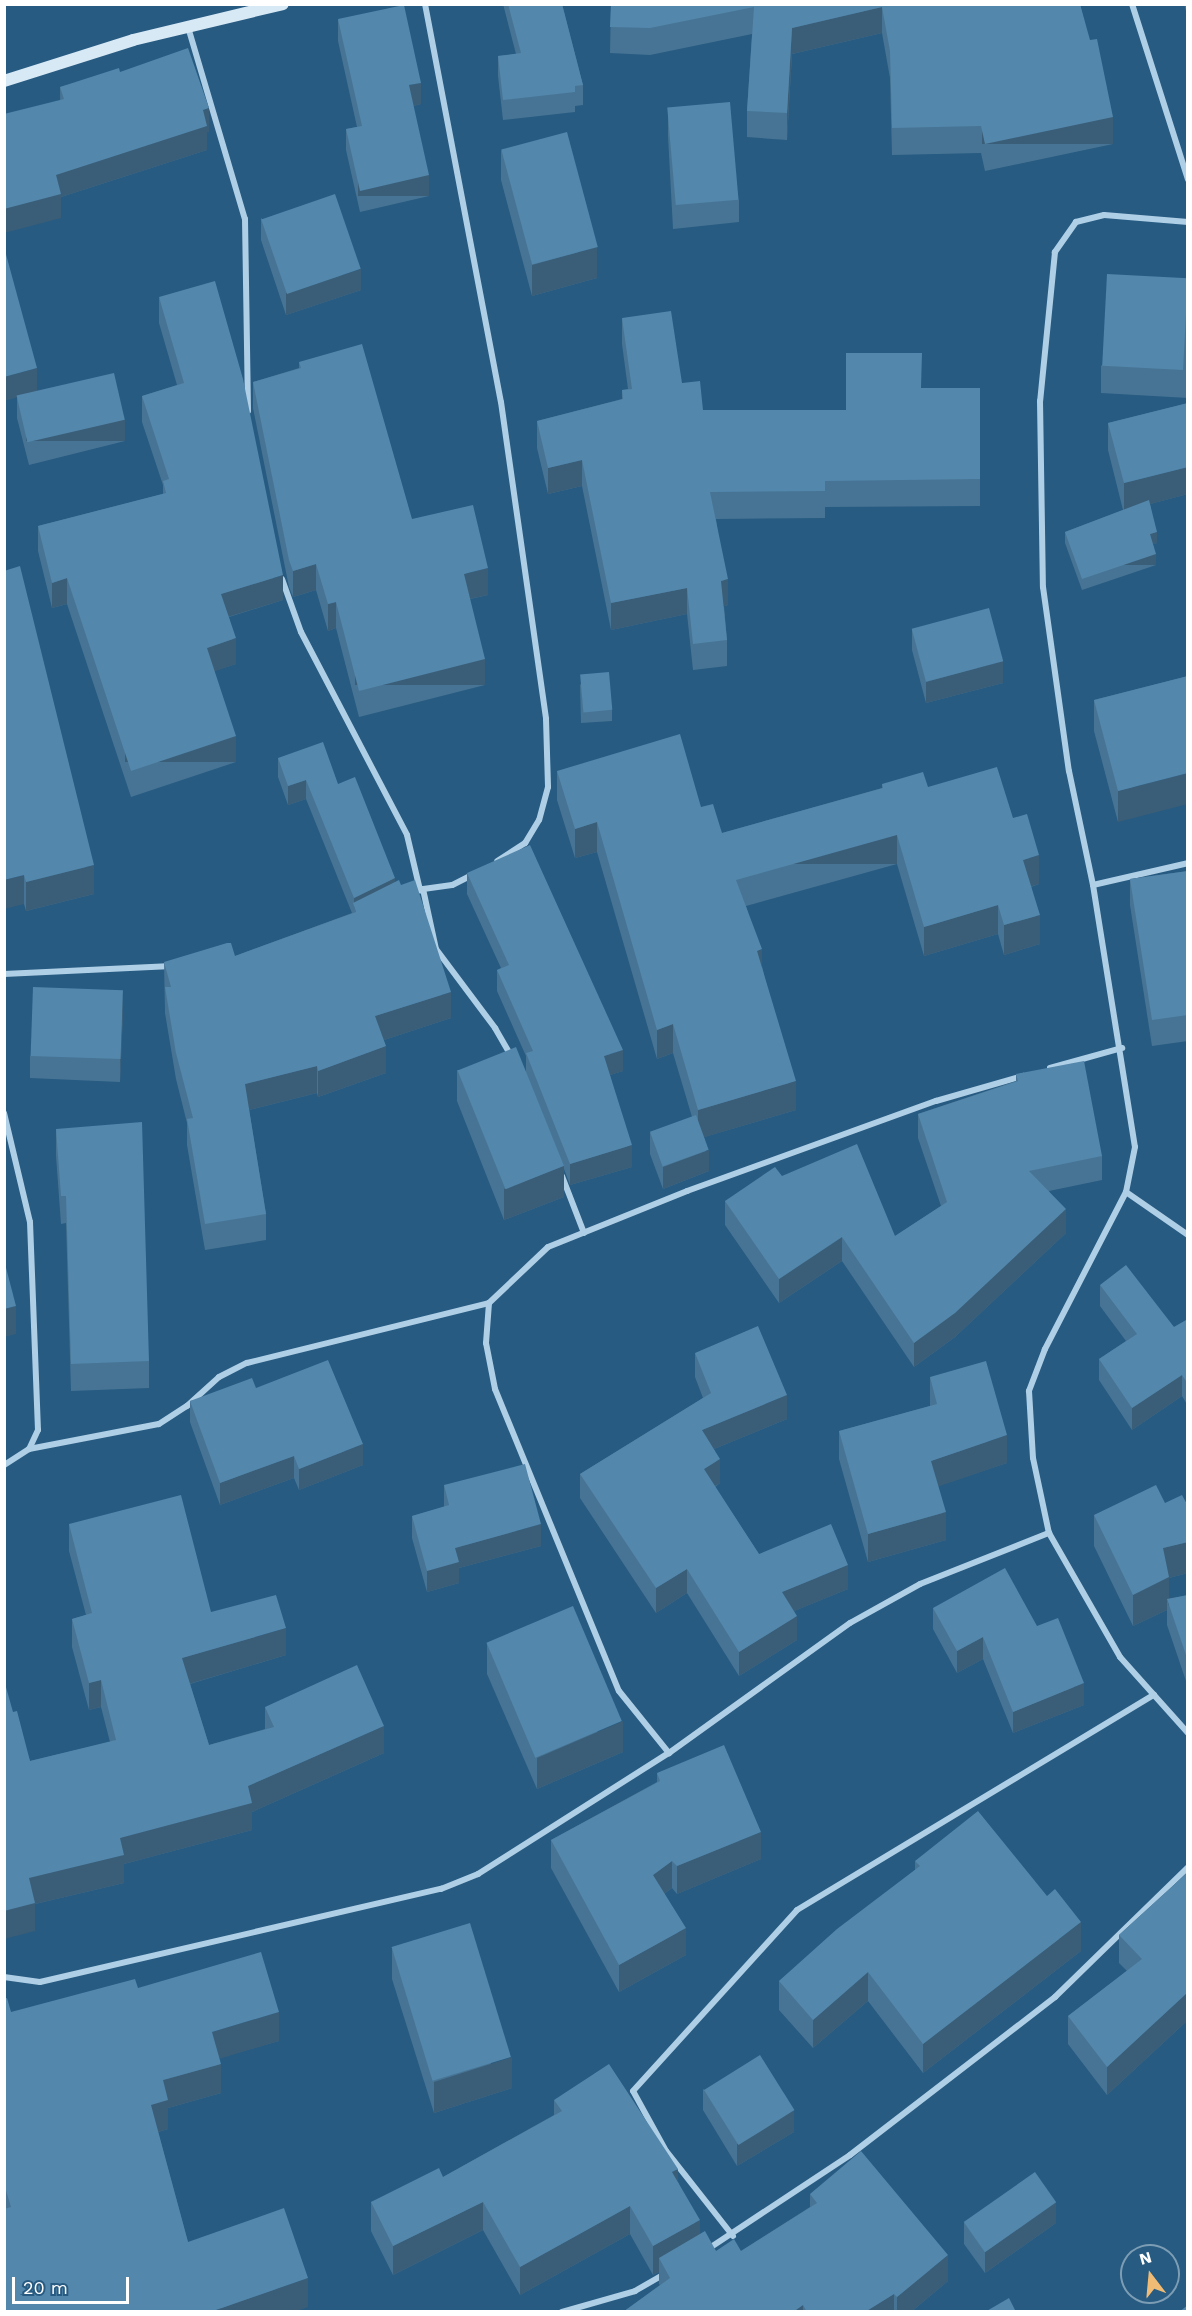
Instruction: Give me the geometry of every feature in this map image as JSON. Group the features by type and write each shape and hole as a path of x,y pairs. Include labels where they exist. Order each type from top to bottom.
{"street":[{"path":"4,81 188,27 283,4"},
{"path":"425,4 501,402 546,718 548,787 539,820 525,843 486,868"},
{"path":"1132,4 1188,179"},
{"path":"188,27 244,219 248,415"},
{"path":"1188,222 1104,215 1076,222 1055,252 1040,401 1043,587 1069,771 1094,885 1122,1048 1135,1147 1126,1192 1045,1349 1029,1391 1033,1458 1049,1533 1120,1657 1188,1733"},
{"path":"279,568 301,632 406,835 423,889 436,949 495,1028 515,1065"},
{"path":"1094,885 1188,863"},
{"path":"413,894 423,889 452,885 477,872"},
{"path":"4,974 177,966"},
{"path":"1046,1070 1122,1048"},
{"path":"4,1465 29,1449 159,1424 187,1406 219,1377 247,1363 489,1303 523,1266 548,1247 936,1101 1035,1073"},
{"path":"4,1113 30,1222 33,1255 38,1430 29,1449"},
{"path":"560,1171 584,1233"},
{"path":"1126,1192 1182,1227 1188,1235"},
{"path":"489,1303 486,1343 495,1389 619,1691 669,1753"},
{"path":"4,1977 40,1982 441,1889 478,1874 669,1753 850,1623 920,1584 1049,1533"},
{"path":"733,2236 666,2151 633,2091 797,1910 1154,1695"},
{"path":"703,2252 733,2236 850,2155 1055,1997 1188,1867"},
{"path":"562,2312 635,2290 674,2269"}],"building":[{"path":"508,4 562,4 583,85 575,86 575,92 503,100 498,56 521,53"},
{"path":"611,4 1080,4 1090,40 1097,39 1113,117 985,144 981,126 892,128 890,51 882,7 792,28 787,113 747,111 754,7 650,28 610,27"},
{"path":"404,5 421,83 409,85 429,175 360,191 346,129 362,126 338,19"},
{"path":"188,48 209,108 203,110 207,126 56,175 61,194 4,209 4,114 64,99 60,87 119,68 120,72"},
{"path":"730,102 739,200 676,205 667,107"},
{"path":"567,132 598,247 532,265 501,150"},
{"path":"335,194 361,269 287,294 261,219"},
{"path":"4,247 37,368 4,377"},
{"path":"1107,274 1188,278 1183,370 1102,366"},
{"path":"215,281 243,379 283,575 221,594 236,638 207,648 236,736 131,771 67,578 52,583 38,526 166,493 163,481 169,479 142,396 184,383 159,297"},
{"path":"671,311 682,383 700,381 703,410 846,410 846,353 922,353 921,388 980,388 980,479 825,481 825,491 710,492 728,579 721,581 727,640 693,644 687,588 611,603 582,460 548,468 537,421 623,399 622,390 632,389 622,318"},
{"path":"362,344 412,519 473,505 488,568 464,574 485,659 359,691 336,602 328,604 316,564 293,571 289,560 253,382 301,368 299,362"},
{"path":"114,373 125,420 27,442 17,395"},
{"path":"1188,403 1188,467 1124,483 1108,423"},
{"path":"1149,500 1157,532 1150,534 1156,554 1082,579 1065,532"},
{"path":"20,566 94,865 26,882 24,875 4,880 4,571"},
{"path":"989,608 1003,661 926,682 912,629"},
{"path":"609,672 612,710 583,712 580,675"},
{"path":"1188,676 1188,773 1118,791 1094,700"},
{"path":"680,734 701,807 713,804 722,833 883,788 882,784 923,772 928,787 997,767 1013,818 1027,814 1039,855 1023,860 1040,915 1004,925 998,905 924,927 897,835 736,880 762,949 757,951 796,1081 698,1110 673,1024 657,1030 597,822 575,829 557,771"},
{"path":"323,742 338,784 355,777 395,878 354,898 306,780 288,786 278,758"},
{"path":"530,845 623,1050 604,1056 632,1145 570,1164 526,1053 533,1051 497,970 509,965 467,873"},
{"path":"1188,871 1188,1015 1152,1020 1130,879"},
{"path":"399,880 401,885 415,880 451,992 375,1016 386,1046 318,1071 317,1066 245,1084 266,1214 205,1224 187,1119 193,1118 176,1053 165,987 171,987 164,962 227,943 231,943 235,956 356,912 353,903"},
{"path":"33,987 123,990 121,1059 31,1056"},
{"path":"516,1047 564,1166 506,1189 458,1071"},
{"path":"1084,1061 1102,1156 1029,1171 1066,1209 955,1313 914,1343 842,1237 779,1279 725,1201 775,1167 782,1176 857,1144 895,1236 947,1202 918,1114 1018,1081 1016,1074"},
{"path":"696,1115 709,1150 663,1167 650,1132"},
{"path":"142,1122 149,1361 71,1364 66,1196 61,1196 56,1129"},
{"path":"4,1260 16,1306 4,1309"},
{"path":"1126,1265 1174,1327 1188,1319 1188,1384 1182,1375 1132,1408 1099,1359 1137,1334 1100,1285"},
{"path":"758,1326 787,1395 702,1430 720,1459 704,1469 759,1554 831,1524 848,1565 782,1592 797,1616 739,1652 687,1569 656,1588 580,1474 711,1393 695,1353"},
{"path":"328,1360 363,1444 299,1469 294,1456 220,1483 190,1401 252,1378 256,1388"},
{"path":"986,1361 1007,1435 931,1461 946,1512 868,1534 839,1431 937,1404 930,1377"},
{"path":"525,1464 541,1524 455,1548 459,1562 427,1571 412,1516 449,1505 444,1485"},
{"path":"1156,1485 1165,1503 1182,1495 1188,1506 1188,1542 1163,1548 1169,1577 1133,1595 1094,1515"},
{"path":"181,1495 211,1612 276,1595 286,1628 182,1658 209,1745 274,1727 265,1707 357,1665 384,1726 248,1786 252,1803 120,1838 124,1855 29,1878 35,1903 4,1911 4,1680 13,1712 17,1711 30,1761 116,1740 101,1680 89,1683 72,1619 92,1613 69,1524"},
{"path":"1005,1568 1037,1626 1058,1618 1084,1683 1013,1712 983,1637 957,1651 933,1608"},
{"path":"1188,1595 1188,1654 1186,1655 1167,1599"},
{"path":"573,1606 622,1721 535,1758 486,1643"},
{"path":"724,1745 761,1832 677,1866 672,1861 653,1875 686,1928 619,1965 551,1840 660,1781 657,1773"},
{"path":"978,1811 1047,1896 1055,1889 1081,1922 923,2044 868,1972 813,2020 779,1981 837,1929 920,1866 915,1861"},
{"path":"1188,1872 1188,1992 1107,2067 1068,2016 1142,1959 1119,1935"},
{"path":"470,1923 511,2057 433,2081 392,1947"},
{"path":"261,1952 279,2012 212,2032 221,2064 163,2080 168,2100 151,2105 188,2242 284,2208 308,2278 216,2310 216,2312 4,2312 4,2209 11,2207 4,2184 4,1999 7,1998 11,2012 135,1979 138,1988"},
{"path":"760,2055 794,2110 738,2145 704,2090"},
{"path":"609,2064 678,2169 672,2172 700,2220 653,2246 630,2206 520,2267 483,2202 393,2246 371,2202 439,2168 443,2177 562,2111 554,2100"},
{"path":"861,2151 948,2255 897,2297 894,2294 865,2312 807,2312 803,2305 793,2312 623,2312 670,2278 659,2258 705,2231 716,2251 734,2239 741,2251 817,2203 810,2194"},
{"path":"1035,2172 1056,2202 985,2252 964,2222"},
{"path":"1009,2298 1016,2312 985,2312"},
{"path":"1188,2305 1188,2312 1179,2312"}]}
